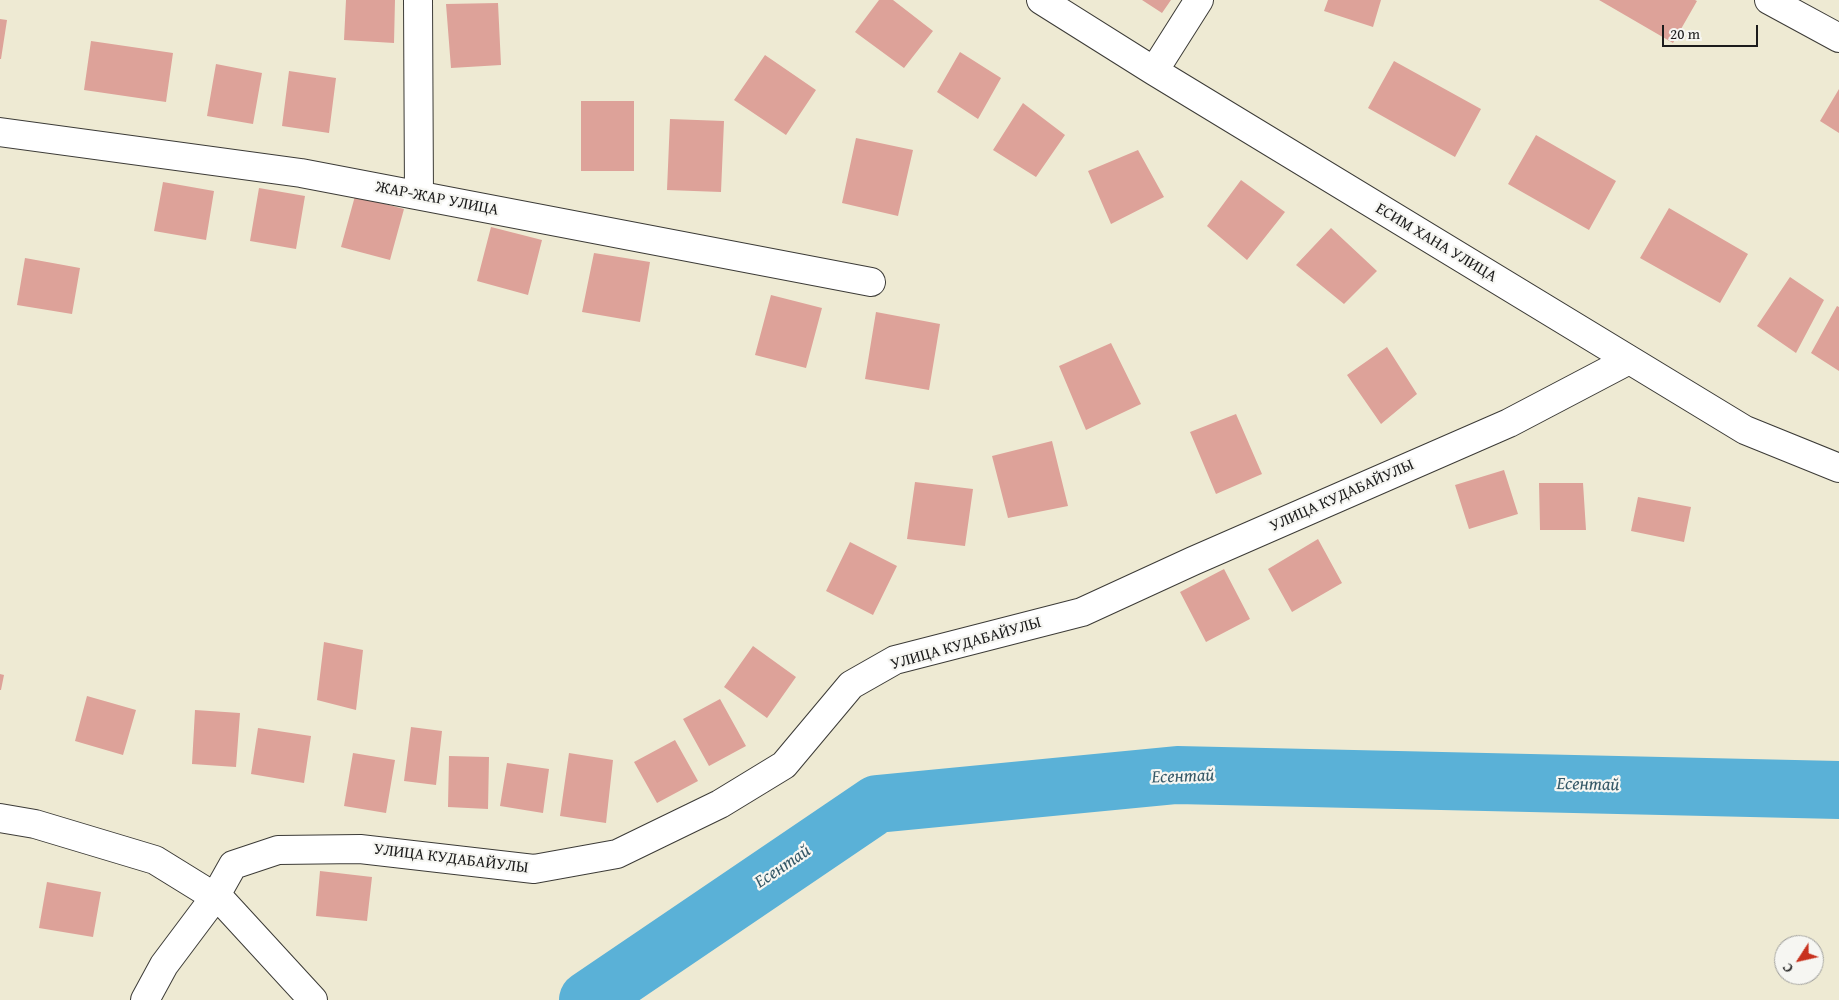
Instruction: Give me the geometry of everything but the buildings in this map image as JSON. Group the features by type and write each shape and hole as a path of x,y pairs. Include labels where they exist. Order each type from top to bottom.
{"street":[{"path":"418,0 420,196"},
{"name":"ЕСИМ ХАНА УЛИЦА","path":"1041,0 1154,71 1745,430 1839,468"},
{"path":"1154,71 1199,0"},
{"path":"1770,0 1839,38"},
{"name":"ЖАР-ЖАР УЛИЦА","path":"0,132 301,173 871,282"},
{"name":"УЛИЦА КУДАБАЙУЛЫ","path":"145,1000 164,965 216,897 233,865 278,850 360,849 534,869 617,854 720,804 784,765 851,685 895,660 1082,612 1211,553 1509,423 1629,360"},
{"path":"0,818 36,824 155,860 216,897 313,1000"}],"waterway":[{"name":"Есентай","path":"588,1000 877,804 1177,775 1839,790"}]}
